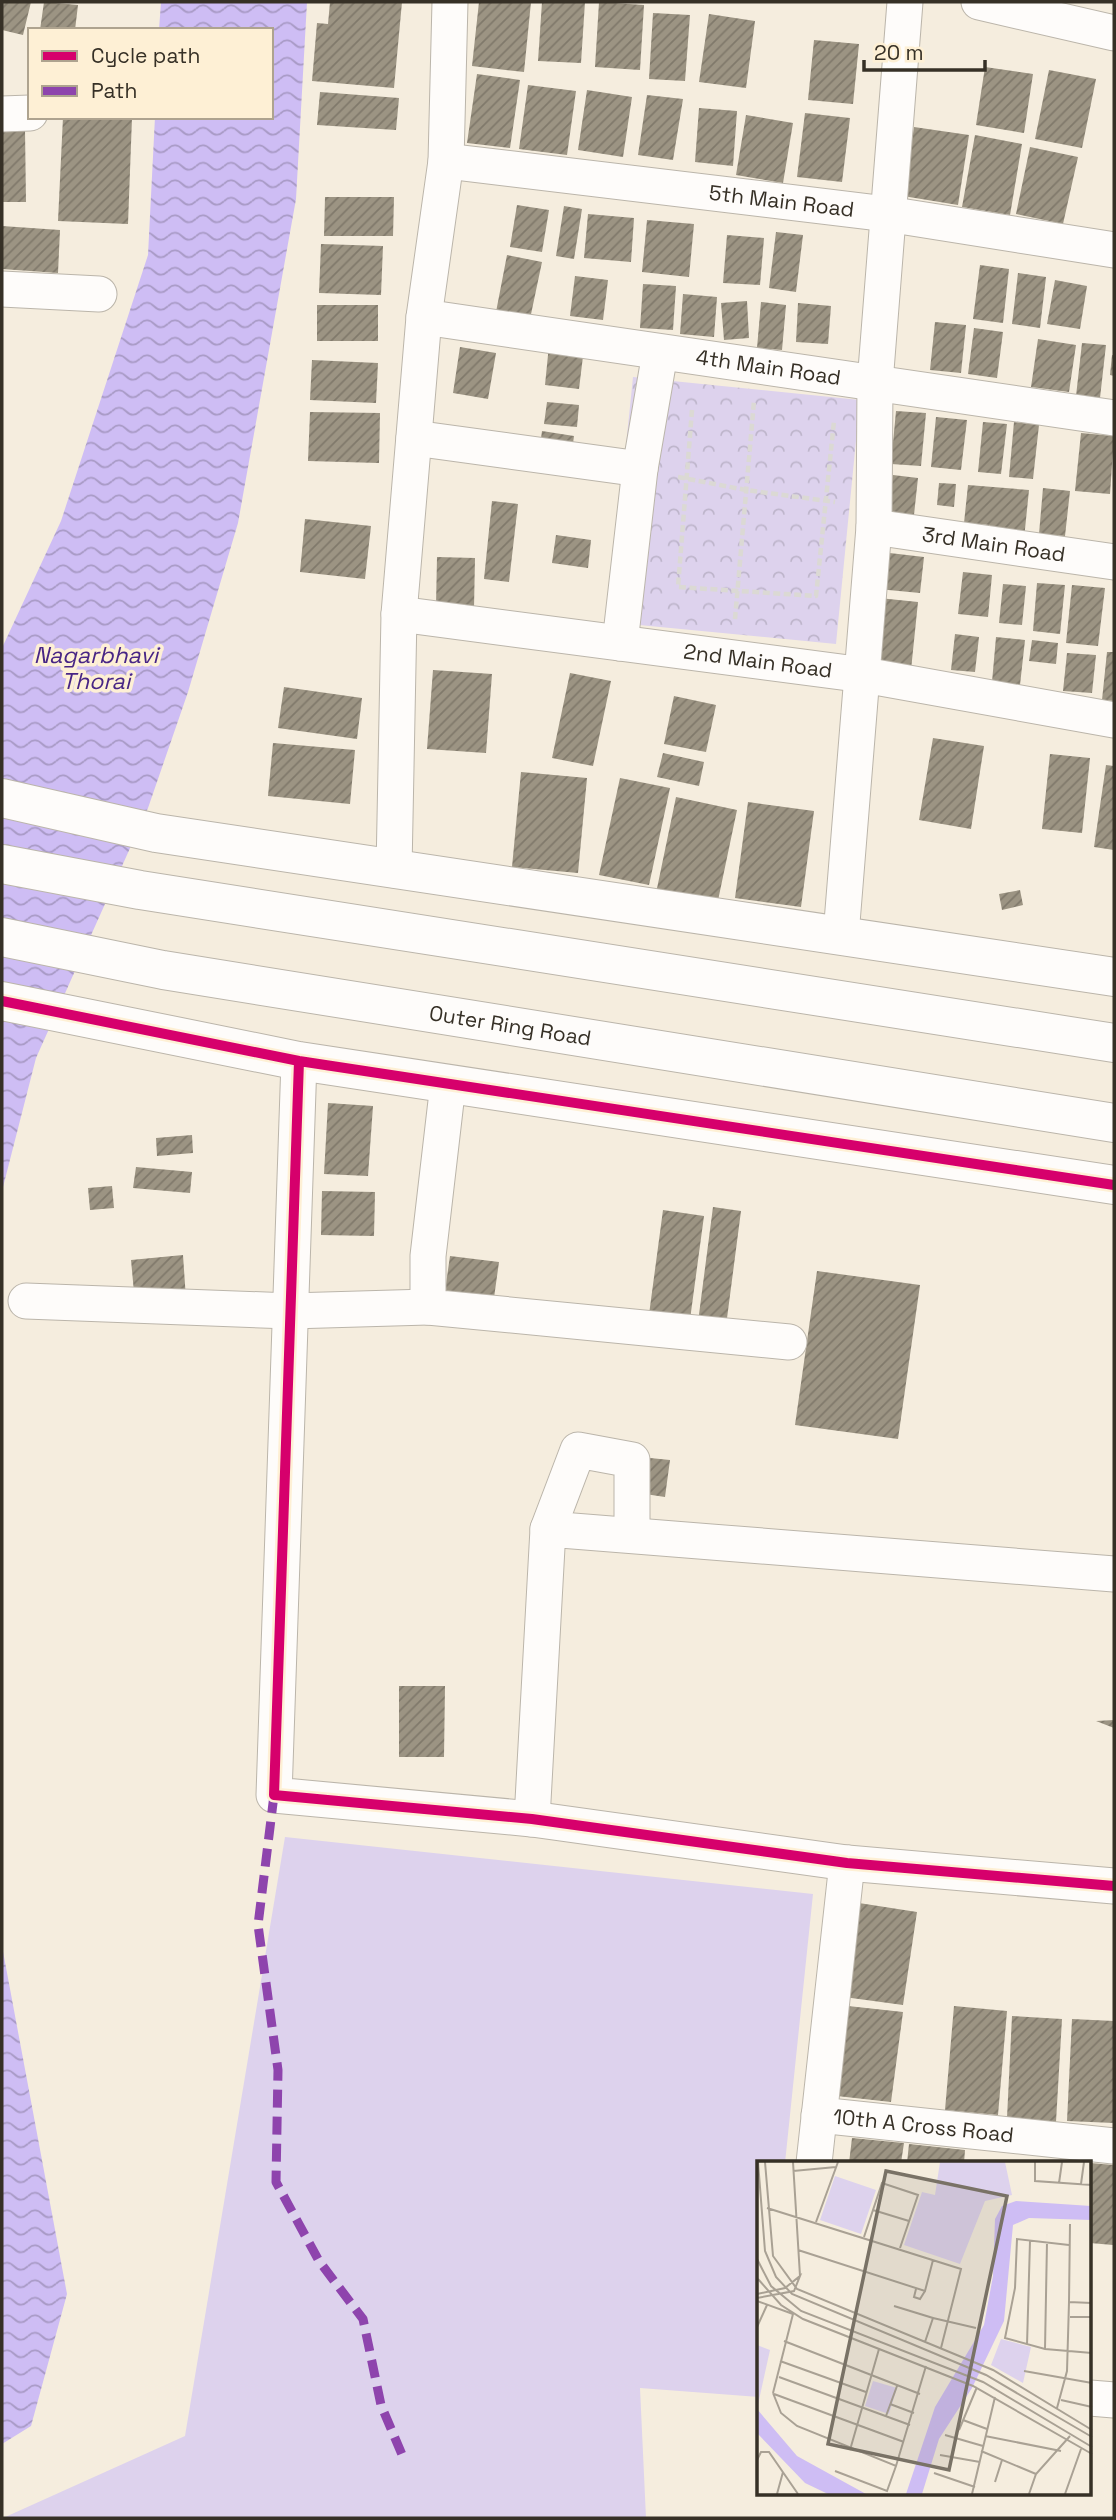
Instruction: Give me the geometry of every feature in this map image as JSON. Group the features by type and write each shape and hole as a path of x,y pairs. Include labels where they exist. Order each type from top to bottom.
{"main road":[{"path":"2,798 156,833 1114,977"},
{"path":"2,864 140,890 1114,1043"},
{"name":"Outer Ring Road","path":"2,936 92,956 1114,1123"},
{"path":"2,1001 299,1061 1114,1185"}],"street":[{"path":"394,870 400,614 424,317 446,162 450,2"},
{"path":"841,935 864,675 874,527 875,383 905,2"},
{"path":"979,2 1114,33"},
{"path":"2,114 28,113"},
{"name":"5th Main Road","path":"446,162 887,214 1114,250"},
{"path":"2,289 99,295"},
{"name":"4th Main Road","path":"424,317 1114,418"},
{"path":"620,643 640,469 660,353"},
{"path":"414,438 640,469"},
{"name":"3rd Main Road","path":"874,527 1114,562"},
{"name":"2nd Main Road","path":"400,614 864,675 1114,720"},
{"path":"299,1061 274,1796 532,1819 847,1863 1114,1886"},
{"path":"428,1307 428,1256 448,1084"},
{"path":"26,1301 290,1311 428,1307 789,1342"},
{"path":"532,1819 548,1529 578,1450 632,1460 632,1535"},
{"path":"548,1529 1114,1574"},
{"name":"10th A Cross Road","path":"847,1863 819,2115 1114,2146"},
{"path":"814,2161 819,2115"},
{"path":"1092,2398 1114,2400"}],"path":[{"path":"735,623 755,390"},
{"path":"692,404 678,587 816,596 835,410"},
{"path":"640,469 746,490 838,502"}],"green space":[{"path":"633,377 860,400 836,644 608,622"},
{"path":"285,1837 813,1894 785,2161 757,2161 757,2397 640,2388 646,2518 3,2518 185,2436"}],"water":[{"name":"Nagarbhavi Thorai","path":"161,2 307,2 296,199 238,523 188,692 148,808 36,1058 2,1191 2,648 61,521 148,255 155,119 273,119 273,28 159,28"},
{"path":"2,1946 67,2294 31,2426 2,2444"}],"building":[{"path":"2,2 31,2 23,35 2,30"},
{"path":"44,2 78,5 75,28 40,28"},
{"path":"330,2 402,2 394,88 312,81 317,23 328,24"},
{"path":"479,2 531,2 524,72 472,66"},
{"path":"542,2 585,2 581,63 538,61"},
{"path":"599,2 644,5 640,70 595,67"},
{"path":"653,13 690,15 685,81 649,79"},
{"path":"709,14 755,21 746,88 699,82"},
{"path":"814,40 859,44 853,104 808,100"},
{"path":"985,67 1033,74 1024,133 976,125"},
{"path":"1049,70 1096,79 1082,148 1035,139"},
{"path":"477,74 520,80 510,148 467,143"},
{"path":"528,85 576,91 567,155 519,149"},
{"path":"587,90 632,97 623,157 578,150"},
{"path":"320,92 399,98 396,130 317,125"},
{"path":"647,95 683,99 673,160 638,155"},
{"path":"699,108 737,111 733,166 695,162"},
{"path":"805,113 850,118 842,182 797,177"},
{"path":"746,115 793,123 783,183 736,175"},
{"path":"63,119 132,119 128,224 58,221"},
{"path":"914,127 969,135 958,205 903,196"},
{"path":"25,130 26,202 2,202 2,131"},
{"path":"975,135 1022,144 1010,215 962,207"},
{"path":"1030,147 1078,157 1063,224 1016,214"},
{"path":"325,197 394,197 393,236 324,236"},
{"path":"517,205 549,210 542,252 510,247"},
{"path":"564,206 582,209 574,259 556,256"},
{"path":"588,214 634,218 631,262 584,258"},
{"path":"647,220 694,224 689,277 642,272"},
{"path":"2,226 60,230 58,273 2,269"},
{"path":"776,232 803,235 796,292 769,288"},
{"path":"727,235 764,238 760,285 723,283"},
{"path":"321,244 383,246 381,295 319,293"},
{"path":"507,255 542,262 530,319 496,312"},
{"path":"980,265 1009,269 1003,323 973,319"},
{"path":"1018,273 1046,277 1040,328 1012,324"},
{"path":"575,276 608,280 603,320 570,316"},
{"path":"1055,280 1087,286 1080,329 1047,324"},
{"path":"643,284 676,286 673,330 640,328"},
{"path":"683,294 717,297 714,337 680,334"},
{"path":"747,301 749,338 724,340 721,303"},
{"path":"761,302 786,305 782,350 757,348"},
{"path":"798,303 831,306 828,344 796,342"},
{"path":"317,305 378,305 378,341 317,341"},
{"path":"935,322 966,325 961,373 930,370"},
{"path":"974,328 1003,332 997,378 968,374"},
{"path":"1038,339 1076,345 1069,392 1031,387"},
{"path":"1082,343 1106,345 1100,398 1076,396"},
{"path":"549,345 584,348 579,389 545,385"},
{"path":"460,347 496,353 488,399 453,393"},
{"path":"1114,355 1114,376 1110,375"},
{"path":"312,360 378,363 376,403 310,400"},
{"path":"547,402 579,405 577,427 544,424"},
{"path":"896,411 926,413 921,466 891,464"},
{"path":"310,412 380,413 379,463 308,461"},
{"path":"936,417 967,420 961,470 931,467"},
{"path":"983,422 1007,424 1001,474 978,472"},
{"path":"1014,422 1039,425 1033,479 1009,477"},
{"path":"542,431 574,436 572,451 540,446"},
{"path":"1081,433 1114,436 1110,494 1075,491"},
{"path":"893,475 918,478 913,524 888,522"},
{"path":"939,483 956,484 954,507 937,505"},
{"path":"968,485 1029,490 1024,539 988,535 990,525 964,523"},
{"path":"1043,488 1070,491 1065,536 1039,534"},
{"path":"492,501 518,504 509,582 484,579"},
{"path":"305,519 371,526 365,579 300,572"},
{"path":"556,535 591,540 588,568 552,563"},
{"path":"881,552 924,557 920,593 878,589"},
{"path":"437,557 475,558 474,608 436,606"},
{"path":"963,572 992,575 988,617 958,614"},
{"path":"1037,583 1065,585 1060,634 1033,631"},
{"path":"1003,584 1026,586 1022,625 999,623"},
{"path":"1072,585 1105,588 1098,646 1066,643"},
{"path":"879,598 918,602 911,670 872,666"},
{"path":"955,634 979,637 975,672 951,670"},
{"path":"996,637 1025,640 1020,685 992,682"},
{"path":"1032,640 1058,643 1056,664 1029,661"},
{"path":"1107,652 1114,652 1114,701 1102,700"},
{"path":"1067,653 1096,655 1092,693 1063,691"},
{"path":"433,670 492,674 486,753 427,749"},
{"path":"570,673 611,681 593,766 552,758"},
{"path":"284,687 362,698 357,739 278,728"},
{"path":"674,696 716,705 706,752 664,744"},
{"path":"933,738 984,746 971,829 919,820"},
{"path":"273,743 355,750 350,804 268,796"},
{"path":"663,753 704,762 699,786 657,777"},
{"path":"1050,754 1090,758 1082,833 1042,829"},
{"path":"1106,765 1114,766 1114,850 1094,847"},
{"path":"521,772 587,778 578,873 512,867"},
{"path":"620,778 670,788 649,885 599,875"},
{"path":"676,797 737,810 716,910 655,898"},
{"path":"748,802 814,811 801,907 735,898"},
{"path":"1020,890 1023,905 1002,910 999,894"},
{"path":"328,1103 373,1106 368,1176 324,1174"},
{"path":"192,1135 193,1153 157,1156 156,1138"},
{"path":"136,1167 192,1172 190,1193 133,1188"},
{"path":"112,1186 114,1208 90,1210 88,1188"},
{"path":"322,1191 375,1192 374,1236 321,1235"},
{"path":"713,1207 741,1211 726,1326 698,1322"},
{"path":"663,1210 704,1216 689,1327 648,1322"},
{"path":"183,1255 186,1299 135,1303 131,1260"},
{"path":"450,1256 499,1262 493,1305 444,1298"},
{"path":"817,1271 920,1285 898,1439 795,1425"},
{"path":"650,1458 670,1460 665,1497 645,1494"},
{"path":"399,1686 445,1686 444,1757 399,1757"},
{"path":"1114,1720 1114,1728 1096,1721"},
{"path":"859,1903 917,1912 903,2005 844,1997"},
{"path":"848,2006 903,2012 891,2102 837,2096"},
{"path":"954,2006 1007,2011 998,2115 945,2110"},
{"path":"1012,2016 1062,2019 1056,2122 1007,2118"},
{"path":"1072,2019 1114,2021 1114,2123 1067,2121"},
{"path":"852,2138 904,2143 901,2161 849,2161"},
{"path":"909,2144 965,2150 964,2161 907,2161"},
{"path":"1092,2163 1114,2165 1113,2245 1092,2243"}],"marked path":[{"path":"274,1795 258,1925 278,2070 276,2182 319,2261 363,2319 381,2405 403,2457"}],"cycle path":[{"path":"2,1001 299,1061 1114,1185"},
{"path":"299,1061 274,1795 532,1819 847,1863 1114,1886"}]}
